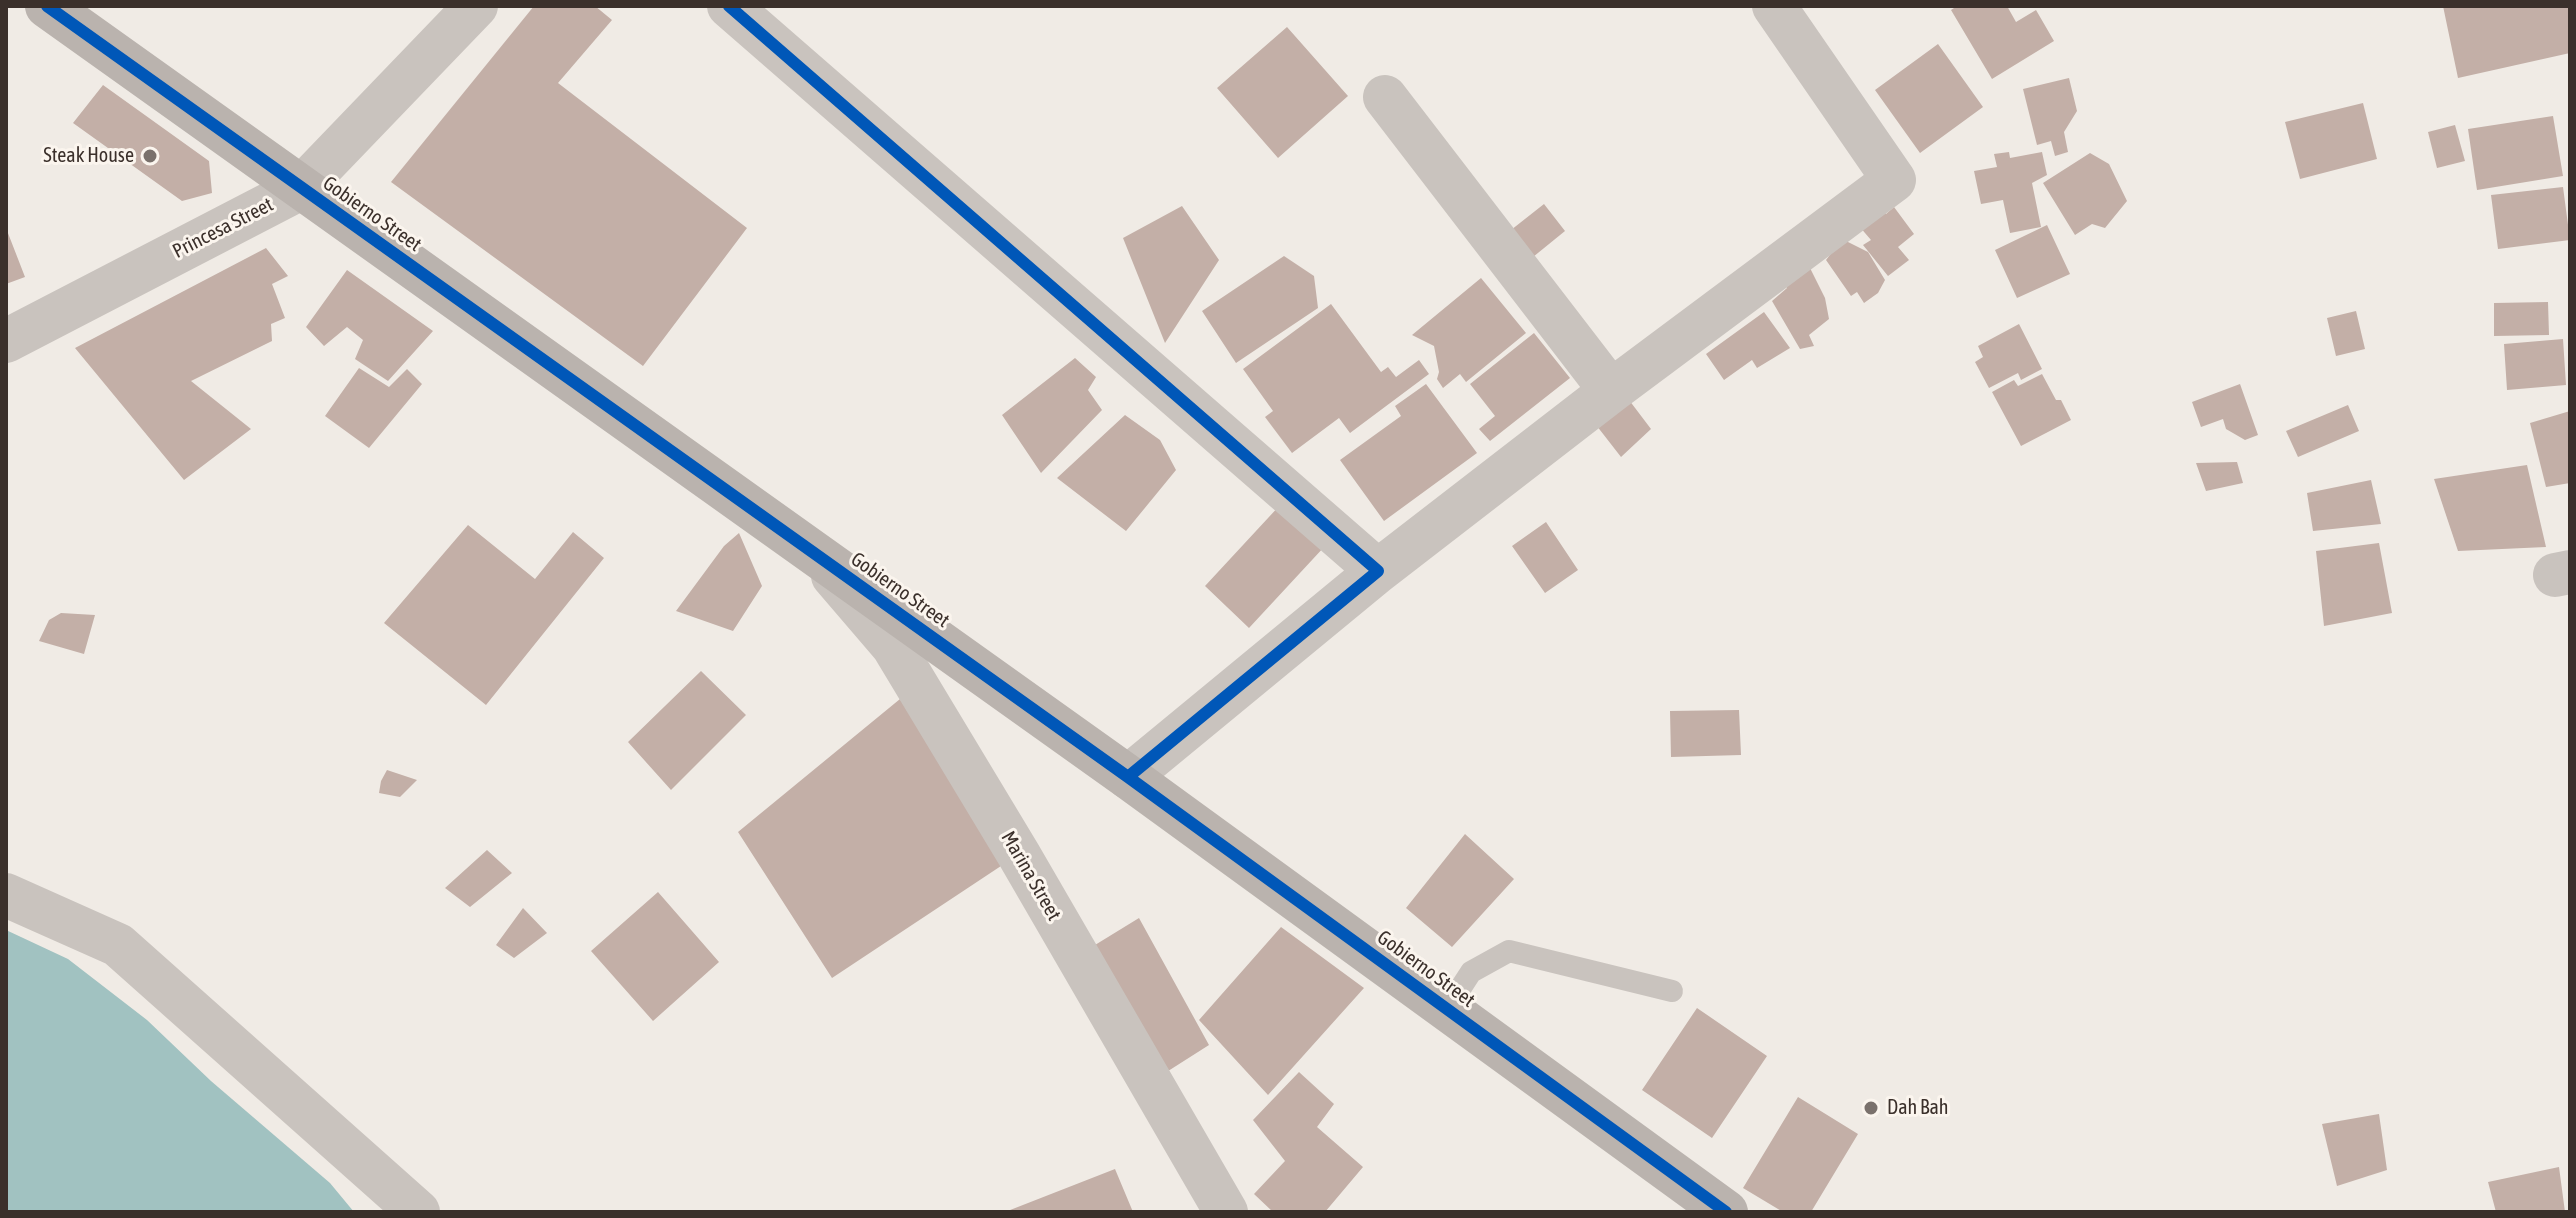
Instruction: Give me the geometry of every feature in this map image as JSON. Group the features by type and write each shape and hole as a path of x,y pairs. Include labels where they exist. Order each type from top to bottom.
{"street":[{"name":"Gobierno Street","path":"47,6 1128,777 1726,1212"},
{"name":"Princesa Street","path":"6,341 301,188 476,6"},
{"path":"729,6 1378,571"},
{"path":"1128,777 1378,571 1611,391 1894,180 1774,6"},
{"path":"1385,97 1611,391"},
{"name":"Marina Street","path":"815,555 893,646 1019,855 1226,1212"},
{"path":"6,895 118,945 418,1212"}],"lane":[{"path":"1447,1009 1471,972 1509,951 1672,991"}],"water":[{"path":"6,930 68,959 147,1020 211,1081 330,1183 354,1212 6,1212"}],"building":[{"path":"534,6 595,6 612,20 558,83 747,228 643,366 391,182"},
{"path":"1957,6 2007,6 2016,22 2036,10 2054,41 1992,79 1951,10"},
{"path":"2443,6 2570,6 2570,53 2458,78"},
{"path":"1287,27 1348,96 1278,158 1217,88"},
{"path":"1938,44 1983,107 1920,153 1875,90"},
{"path":"2069,78 2077,111 2064,132 2068,152 2055,156 2051,141 2037,145 2023,89"},
{"path":"103,85 209,161 212,193 182,201 73,123"},
{"path":"2363,103 2377,159 2300,179 2285,122"},
{"path":"2553,116 2563,176 2477,190 2468,129"},
{"path":"2455,125 2465,161 2437,168 2428,132"},
{"path":"2009,152 2010,158 2042,152 2047,175 2032,183 2041,227 2010,233 2003,200 1981,204 1974,171 1997,167 1994,154"},
{"path":"2090,153 2109,164 2127,201 2105,228 2092,224 2075,235 2043,183"},
{"path":"2563,187 2570,240 2498,249 2491,195"},
{"path":"1544,204 1565,231 1533,257 1511,230"},
{"path":"1182,206 1219,260 1165,343 1123,238"},
{"path":"1894,207 1914,234 1898,247 1909,260 1888,276 1863,245 1871,240 1859,226 1882,208 1886,214"},
{"path":"2047,225 2070,274 2017,298 1995,250"},
{"path":"6,228 25,277 6,284"},
{"path":"1842,239 1868,252 1885,280 1878,293 1864,303 1857,292 1851,296 1826,260"},
{"path":"266,248 288,276 272,284 285,318 271,324 272,341 191,381 251,429 184,480 75,348"},
{"path":"1284,256 1314,276 1318,308 1236,363 1202,311"},
{"path":"1808,264 1825,298 1829,319 1809,335 1814,346 1800,349 1772,301 1787,288 1781,276"},
{"path":"347,270 433,331 388,381 355,359 363,340 347,327 324,346 306,327"},
{"path":"1481,278 1526,333 1466,382 1460,374 1443,388 1437,379 1439,372 1434,346 1412,335"},
{"path":"2548,302 2549,335 2494,336 2494,303"},
{"path":"1331,304 1381,372 1388,367 1396,377 1419,360 1429,374 1350,433 1339,418 1292,453 1265,417 1273,411 1243,369"},
{"path":"2356,311 2365,349 2336,356 2327,318"},
{"path":"1764,312 1790,348 1757,368 1752,360 1724,380 1706,354"},
{"path":"2019,324 2042,369 2021,380 2018,373 1989,388 1975,362 1983,357 1978,346"},
{"path":"1534,333 1570,378 1490,441 1479,429 1495,416 1470,384"},
{"path":"2563,339 2566,385 2507,390 2504,344"},
{"path":"1075,358 1096,377 1088,390 1102,410 1041,473 1002,415"},
{"path":"359,368 389,387 407,369 422,384 369,448 325,416"},
{"path":"2042,374 2071,420 2021,446 1992,392 2014,380 2018,386"},
{"path":"1426,384 1477,453 1384,521 1340,460 1401,416 1395,406"},
{"path":"2240,384 2258,435 2245,440 2226,429 2223,419 2201,427 2192,402"},
{"path":"1626,396 1651,429 1621,457 1593,421"},
{"path":"2348,405 2359,431 2298,457 2286,431"},
{"path":"2570,411 2570,483 2546,487 2530,423"},
{"path":"1125,415 1160,440 1176,470 1126,531 1057,478"},
{"path":"2237,462 2243,483 2206,491 2196,463"},
{"path":"2527,465 2546,547 2458,551 2434,479"},
{"path":"2371,480 2381,524 2313,531 2307,493"},
{"path":"1281,504 1325,546 1249,628 1205,586"},
{"path":"1546,522 1578,570 1545,593 1512,546"},
{"path":"468,525 535,579 573,532 604,558 486,705 384,623"},
{"path":"739,533 762,586 733,631 676,611 724,546"},
{"path":"2379,543 2392,613 2324,626 2316,551"},
{"path":"61,613 95,615 84,654 39,641 49,620"},
{"path":"701,671 746,715 671,790 628,742"},
{"path":"900,699 1004,864 832,978 738,832"},
{"path":"1739,710 1741,755 1671,757 1670,711"},
{"path":"387,770 417,780 400,797 379,793"},
{"path":"1465,834 1514,879 1452,947 1406,908"},
{"path":"487,850 512,873 470,907 445,888"},
{"path":"658,892 719,962 653,1021 591,951"},
{"path":"523,908 547,933 514,958 496,945"},
{"path":"1139,918 1209,1045 1165,1073 1095,945"},
{"path":"1281,927 1364,988 1268,1095 1199,1020"},
{"path":"1697,1008 1767,1056 1712,1138 1642,1090"},
{"path":"1299,1072 1334,1104 1317,1127 1363,1167 1325,1212 1273,1212 1254,1194 1285,1161 1253,1120"},
{"path":"1798,1097 1858,1134 1811,1212 1783,1212 1743,1188"},
{"path":"2379,1114 2387,1170 2337,1186 2322,1124"},
{"path":"2559,1167 2565,1212 2496,1212 2488,1182"},
{"path":"1115,1169 1133,1212 1005,1212"}],"cycle path":[{"path":"47,6 1128,777 1726,1212"},
{"path":"729,6 1378,571 1128,777"}],"place":[{"name":"Steak House","path":"150,156"},
{"name":"Dah Bah","path":"1871,1108"}]}
